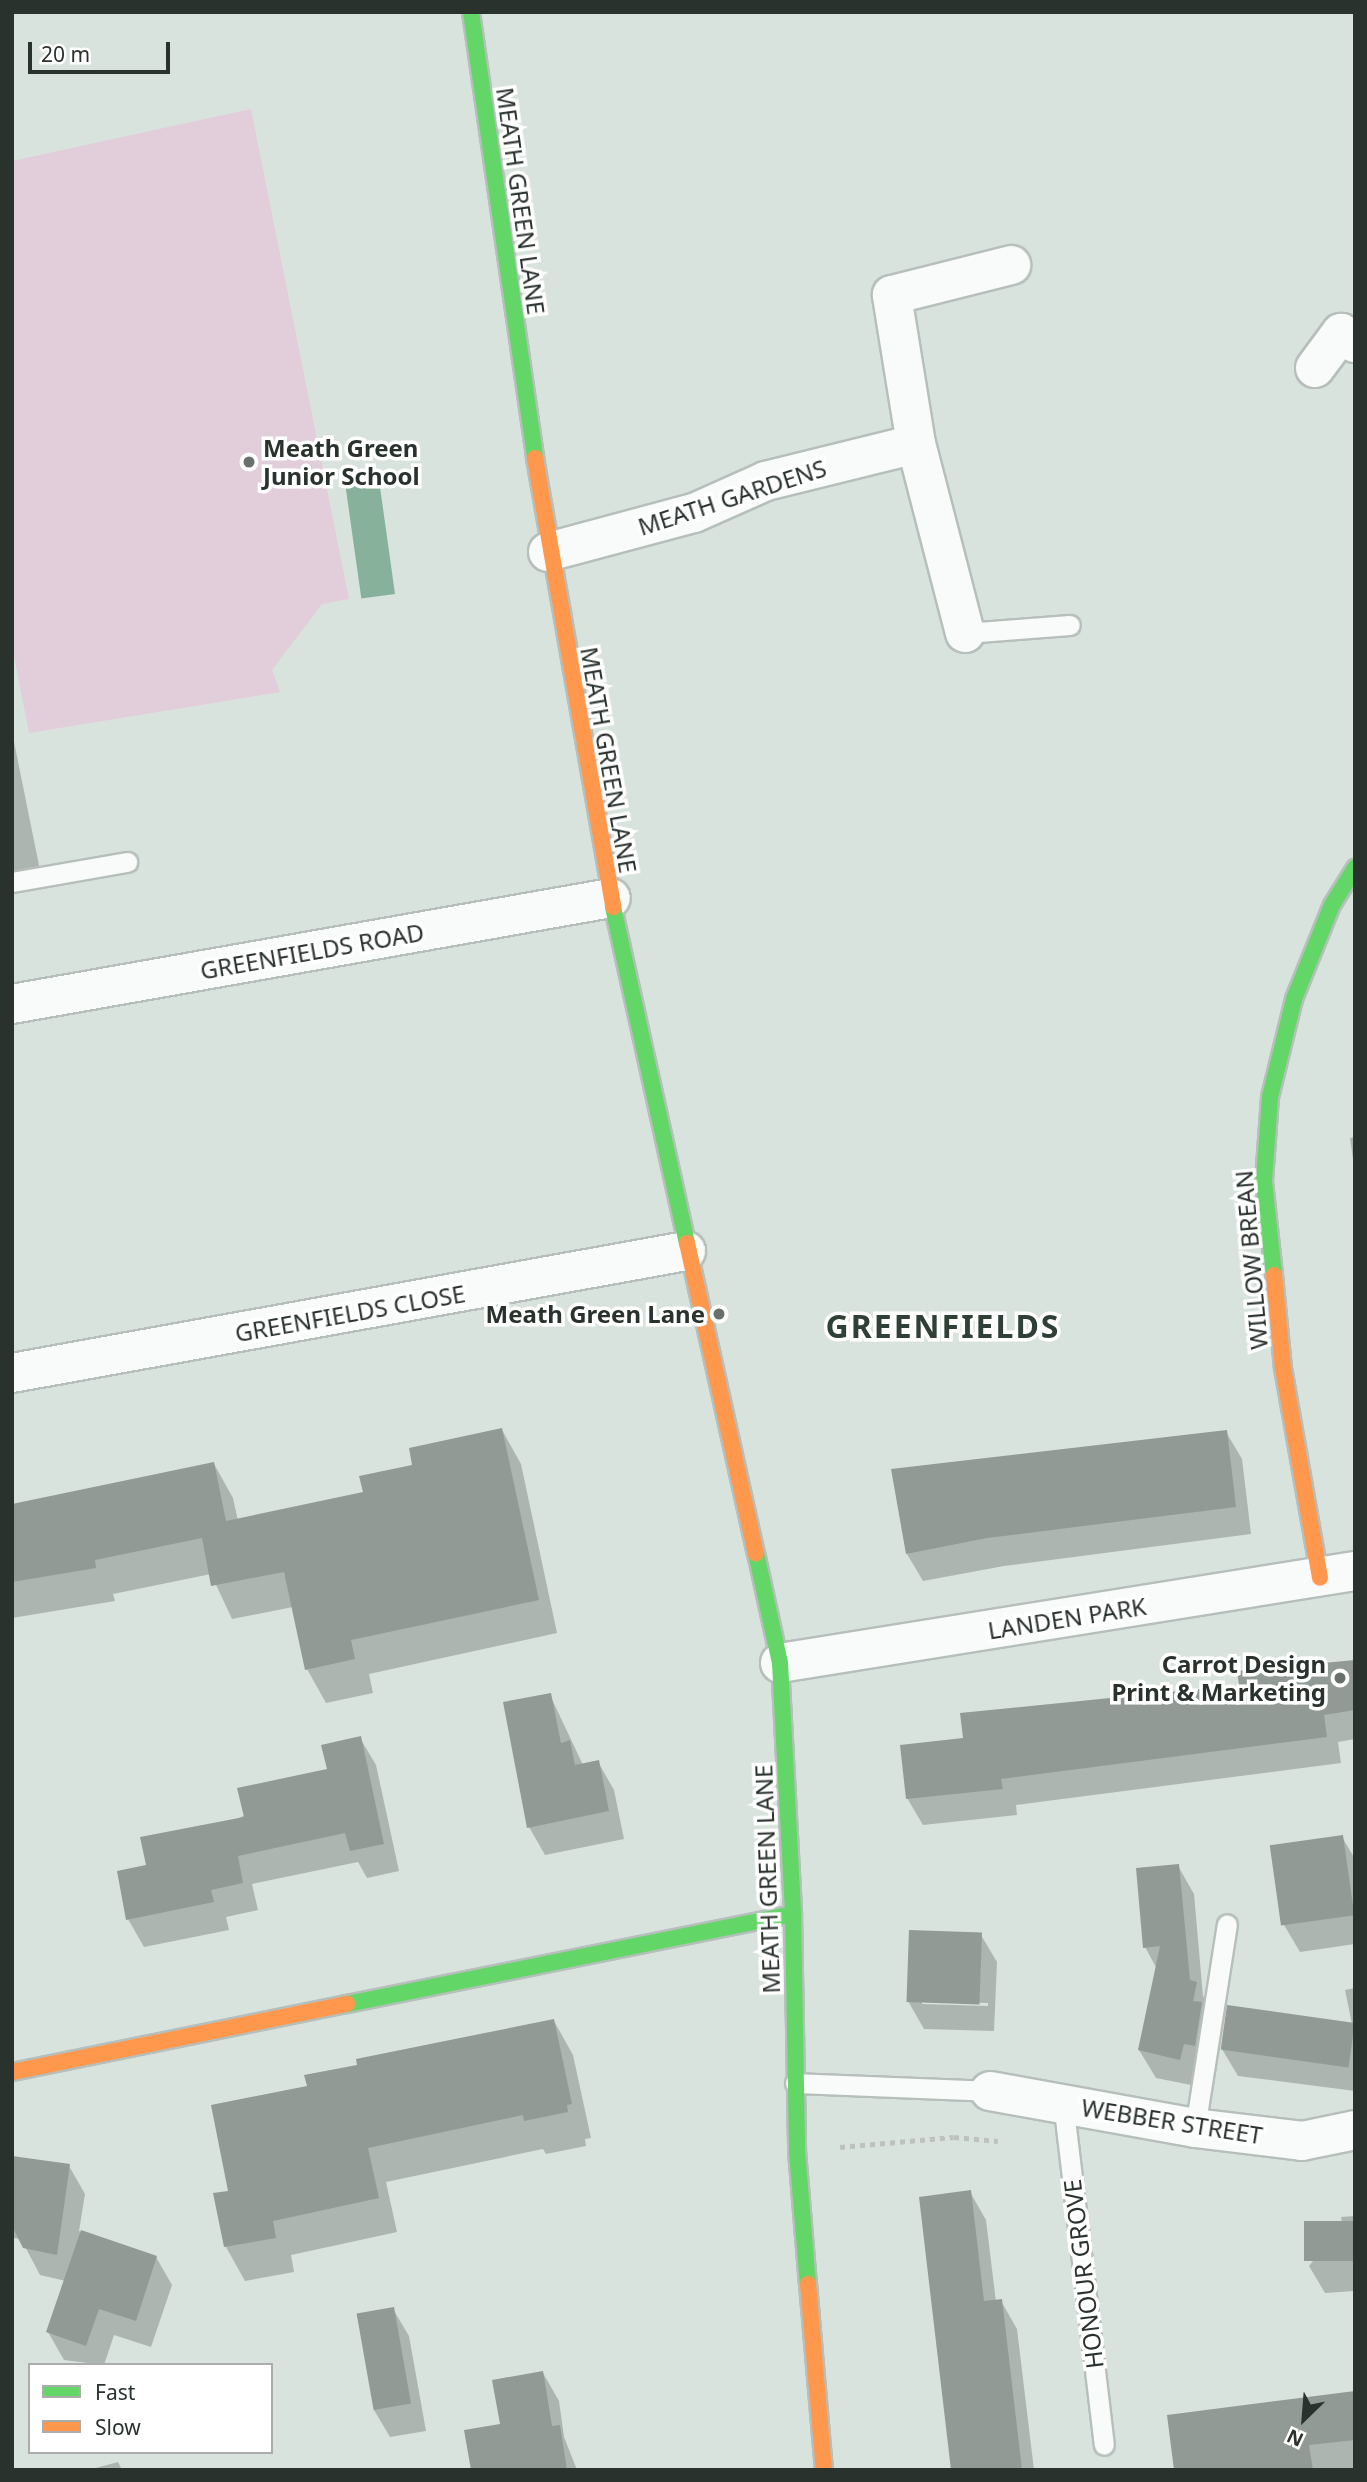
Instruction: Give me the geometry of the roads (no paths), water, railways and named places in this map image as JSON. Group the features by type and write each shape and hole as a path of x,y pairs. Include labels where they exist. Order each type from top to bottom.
{"street":[{"name":"MEATH GREEN LANE","path":"471,12 548,552 611,898 780,1663 793,1914 797,2151 824,2470"},
{"path":"965,633 916,444 892,295 1011,265"},
{"path":"1315,368 1350,329"},
{"name":"MEATH GARDENS","path":"548,552 694,513 766,481 916,444"},
{"name":"WILLOW BREAN","path":"1338,1575 1278,1331 1264,1181 1270,1097 1294,999 1332,905 1355,868"},
{"name":"GREENFIELDS ROAD","path":"12,1004 611,898"},
{"name":"GREENFIELDS CLOSE","path":"12,1373 687,1251"},
{"name":"LANDEN PARK","path":"780,1663 1338,1575"},
{"path":"12,2072 793,1914"},
{"name":"WEBBER STREET","path":"990,2091 1063,2102 1195,2128 1302,2141 1355,2130"}],"lane":[{"path":"965,633 1070,625"},
{"path":"12,882 127,862"},
{"path":"1195,2128 1227,1924"},
{"path":"795,2083 990,2091"},
{"name":"HONOUR GROVE","path":"1063,2102 1104,2445"}],"place":[{"name":"Meath Green Junior School","path":"249,462"},
{"name":"Meath Green Lane","path":"719,1314"},
{"name":"Carrot Design Print & Marketing","path":"1340,1678"}],"district":[{"name":"GREENFIELDS","path":"943,1326"}]}
